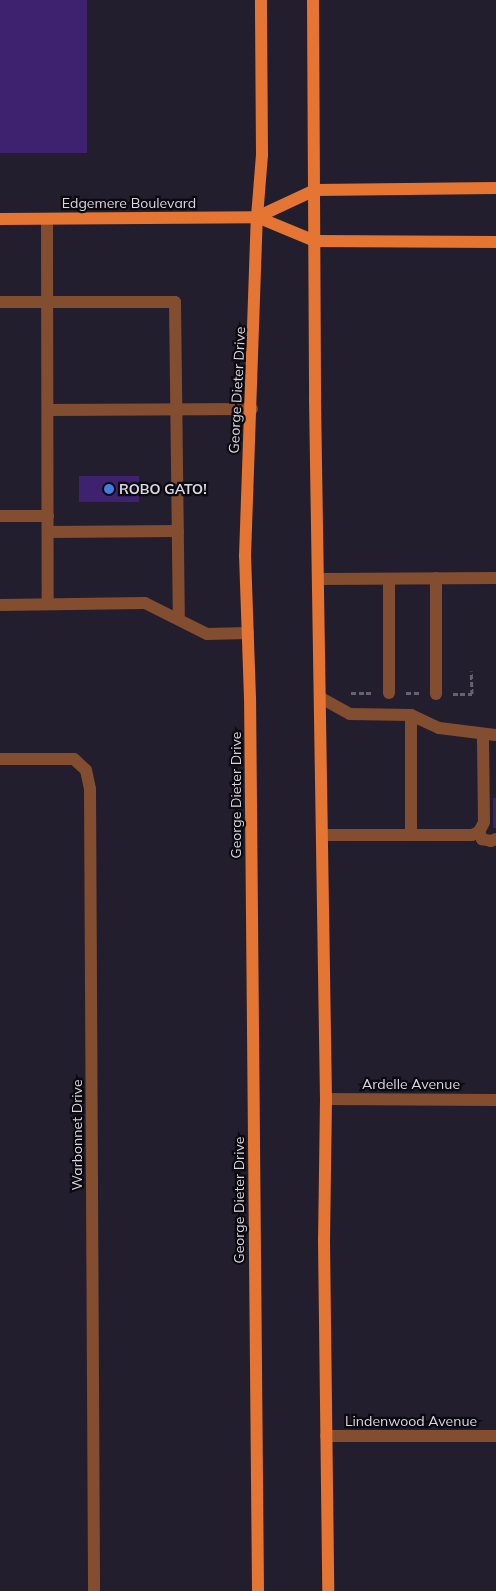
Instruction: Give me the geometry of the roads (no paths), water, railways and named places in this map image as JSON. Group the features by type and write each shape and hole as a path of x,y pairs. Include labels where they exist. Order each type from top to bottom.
{"main road":[{"name":"George Dieter Drive","path":"258,1591 248,633 245,556 252,409 257,217 262,155 261,0"},
{"path":"313,0 326,1099 324,1240 328,1591"},
{"name":"Edgemere Boulevard","path":"257,217 315,190 496,188"},
{"name":"Edgemere Boulevard","path":"0,219 257,217 315,241 496,242"}],"street":[{"path":"47,219 48,604"},
{"path":"0,302 175,302 179,619"},
{"path":"48,410 252,409"},
{"path":"0,516 48,516"},
{"path":"48,532 178,531"},
{"path":"389,578 389,693"},
{"path":"436,578 436,694"},
{"path":"320,579 496,578"},
{"path":"0,605 146,603 207,634 248,633"},
{"path":"321,698 350,714 410,715 439,728 490,735 485,771 484,822 479,832 482,839 491,841 496,839"},
{"path":"410,715 410,835"},
{"name":"Warbonnet Drive","path":"0,759 74,759 86,770 90,789 94,1591"},
{"path":"485,771 496,779"},
{"path":"323,835 410,835 479,832"},
{"name":"Ardelle Avenue","path":"326,1099 496,1100"},
{"name":"Lindenwood Avenue","path":"326,1436 496,1436"}],"place":[{"name":"ROBO GATO!","path":"109,489"}]}
